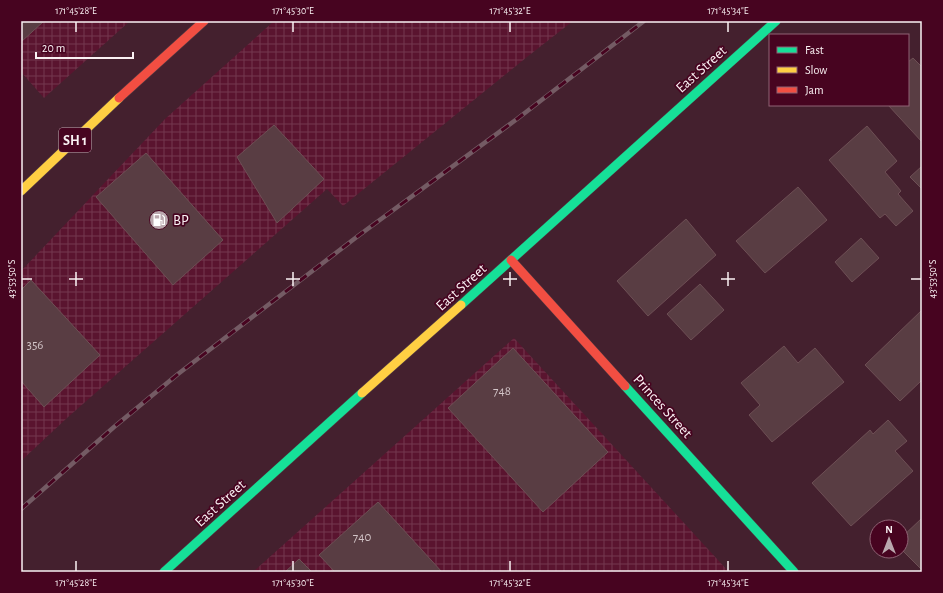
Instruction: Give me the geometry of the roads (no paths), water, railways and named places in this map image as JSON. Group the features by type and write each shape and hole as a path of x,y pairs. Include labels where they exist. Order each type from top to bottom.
{"main road":[{"name":"SH 1","path":"21,191 204,21"},
{"name":"East Street","path":"164,572 776,21"},
{"name":"Princes Street","path":"511,260 794,572"}],"railway":[{"path":"21,509 114,427 178,374 358,236 517,119 644,21"}],"place":[{"name":"BP","path":"159,220"}]}
